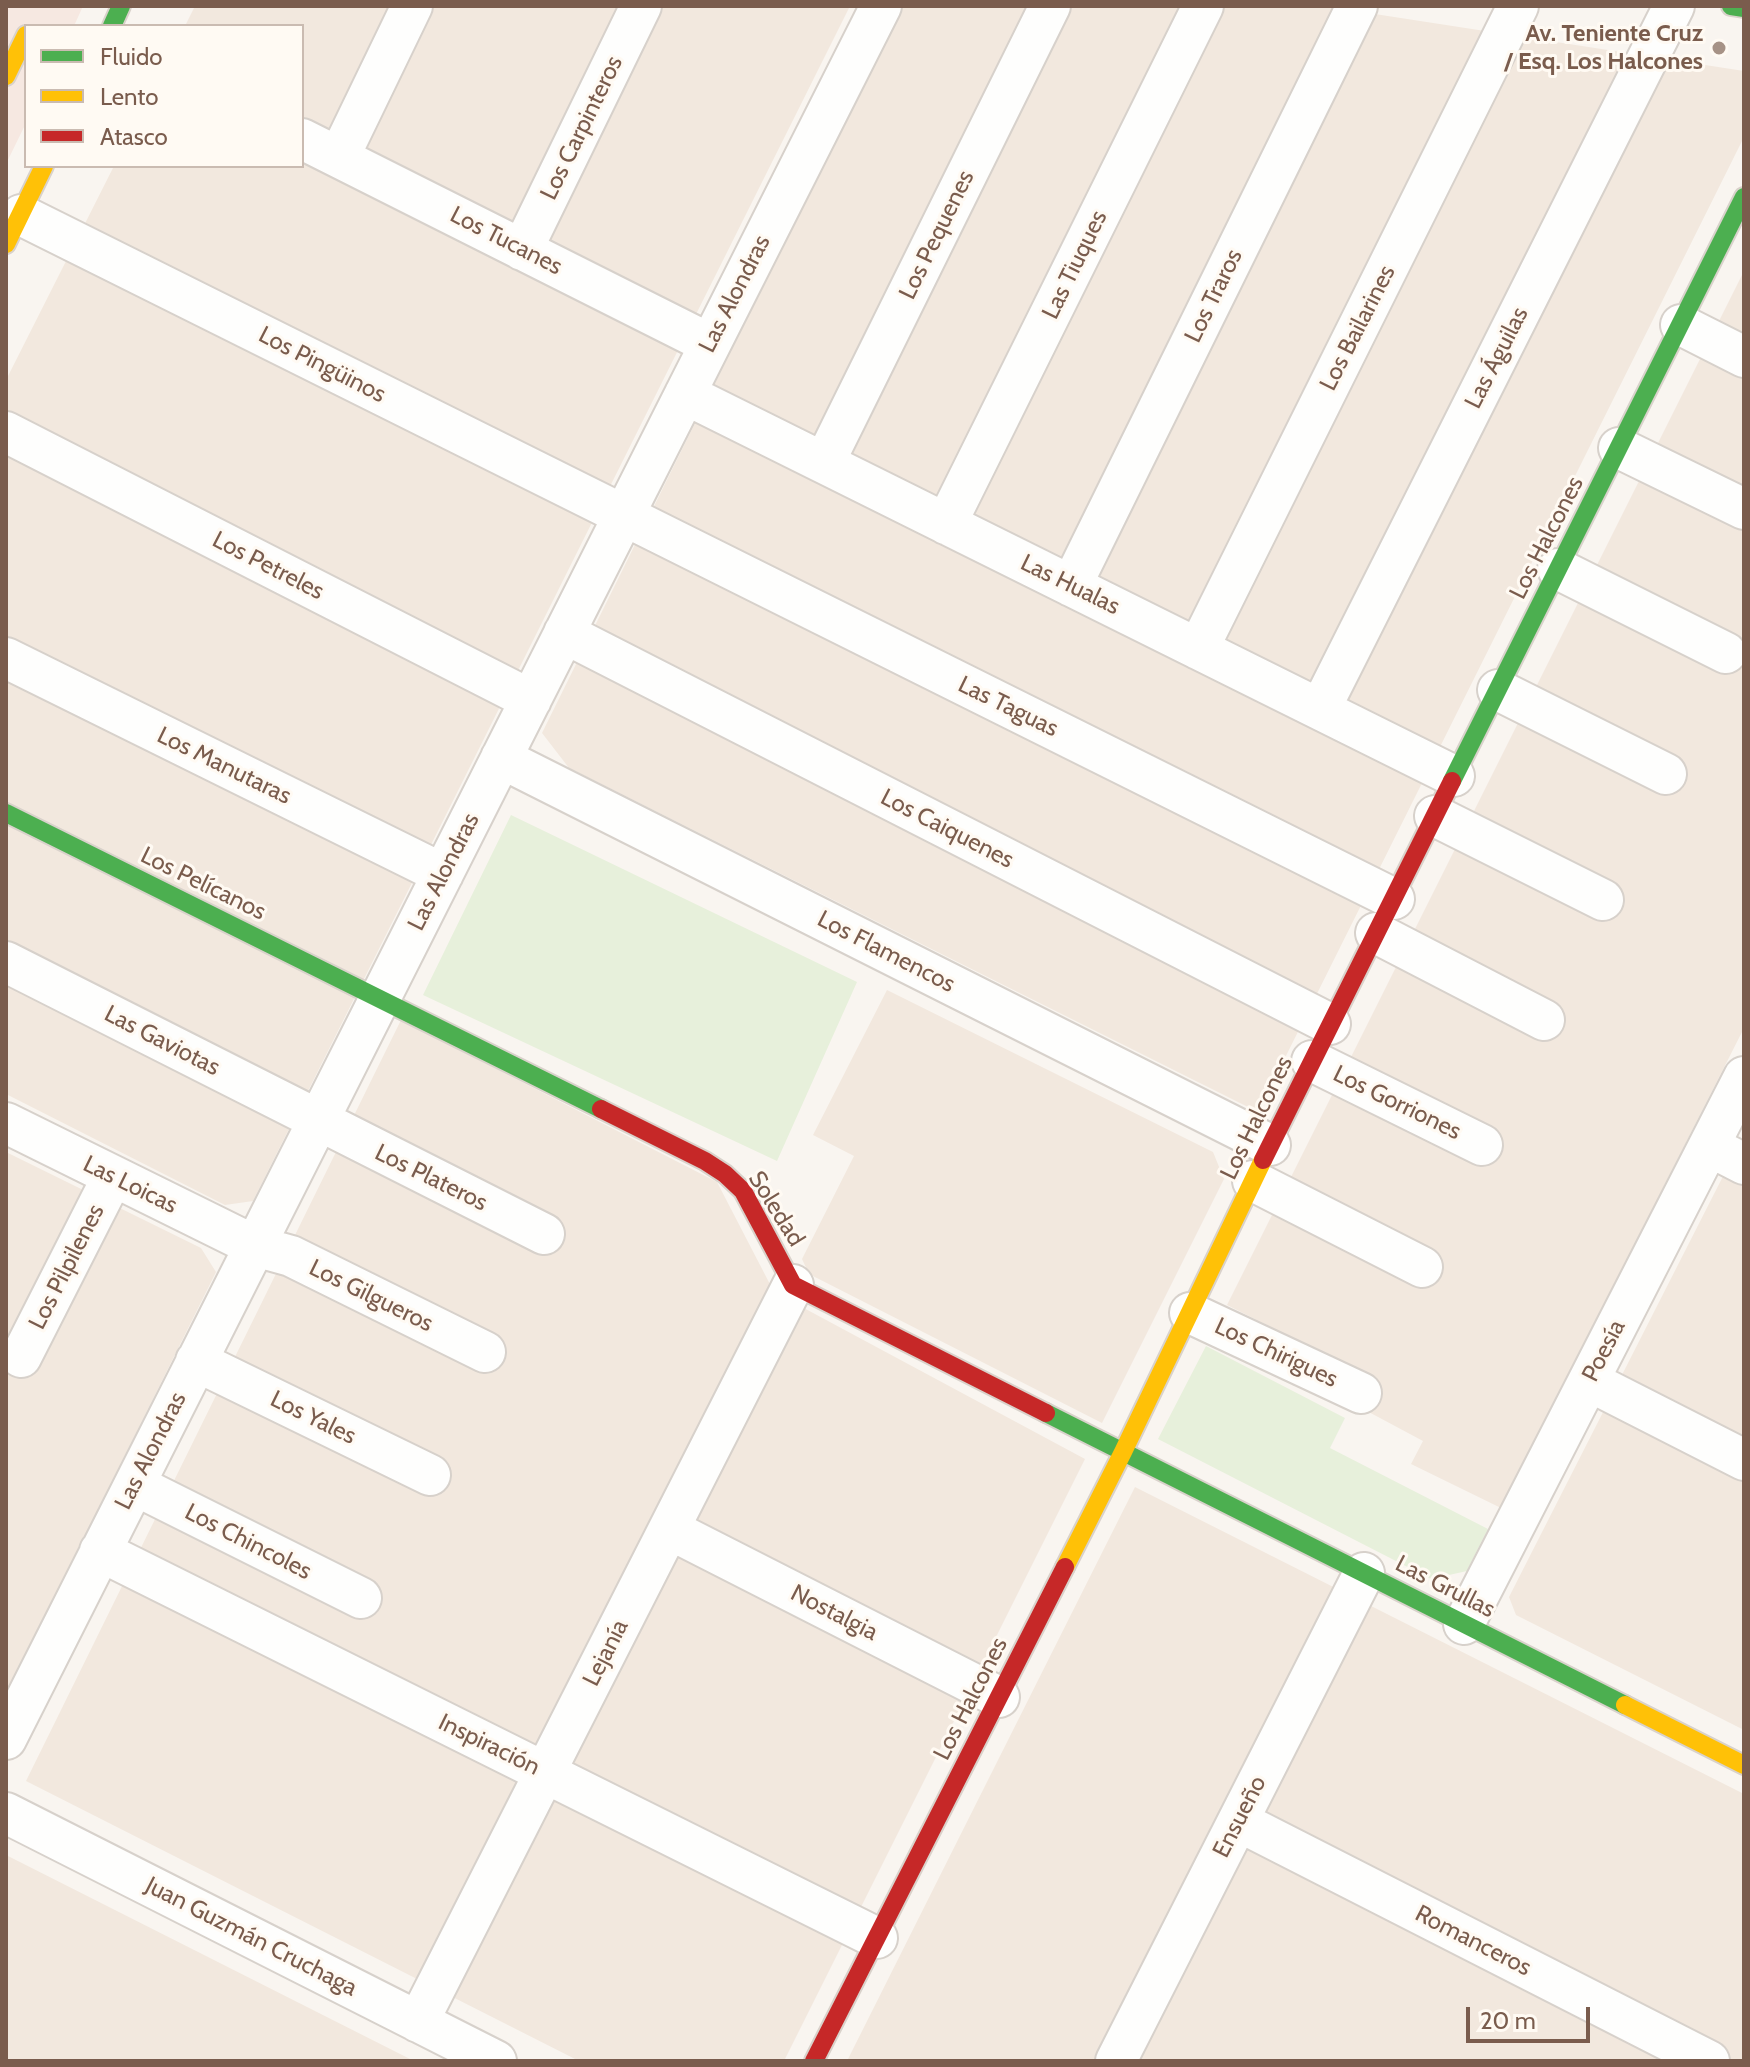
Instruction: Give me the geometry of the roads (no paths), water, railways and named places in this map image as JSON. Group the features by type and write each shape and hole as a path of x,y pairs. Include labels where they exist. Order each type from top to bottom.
{"street":[{"path":"339,157 412,6"},
{"name":"Los Carpinteros","path":"522,250 641,6"},
{"name":"Las Alondras","path":"6,1739 881,6"},
{"name":"Los Pequenes","path":"824,463 1050,6"},
{"name":"Las Tiuques","path":"946,524 1203,6"},
{"name":"Los Traros","path":"1071,586 1357,6"},
{"name":"Los Bailarines","path":"1198,649 1518,6"},
{"name":"Las Águilas","path":"1320,709 1674,6"},
{"path":"1731,6 1744,8"},
{"path":"6,76 24,39"},
{"name":"Los Tucanes","path":"304,140 710,344"},
{"path":"13,229 43,168"},
{"name":"Los Halcones","path":"814,2061 1123,1452 1270,1145 1743,200"},
{"name":"Los Pingüinos","path":"13,229 623,516"},
{"path":"1681,325 1744,357"},
{"name":"Las Hualas","path":"685,394 1454,776"},
{"name":"Los Petreles","path":"6,432 531,700"},
{"path":"1619,448 1744,509"},
{"name":"Las Taguas","path":"623,516 1385,916 1544,1020"},
{"path":"1558,569 1726,653"},
{"name":"Los Caiquenes","path":"564,633 1330,1024"},
{"name":"Los Manutaras","path":"6,658 443,874"},
{"path":"1498,690 1666,774"},
{"name":"Los Flamencos","path":"501,758 1270,1145"},
{"name":"Los Pelícanos","path":"6,813 379,999"},
{"path":"1435,816 1603,900"},
{"name":"Las Gaviotas","path":"6,962 318,1121"},
{"name":"Soledad","path":"379,999 691,1153 725,1174 743,1191 793,1285 1123,1452"},
{"name":"Los Gorriones","path":"1312,1061 1482,1145"},
{"name":"Poesía","path":"1464,1624 1744,1077"},
{"name":"Los Plateros","path":"318,1121 544,1234"},
{"name":"Las Loicas","path":"6,1123 255,1246"},
{"path":"1709,1146 1744,1164"},
{"name":"Los Pilpilenes","path":"21,1357 113,1176"},
{"path":"1253,1181 1422,1267"},
{"name":"Los Gilgueros","path":"255,1246 291,1256 485,1352"},
{"name":"Lejanía","path":"418,2022 793,1285"},
{"name":"Los Chirigues","path":"1190,1313 1361,1393"},
{"name":"Los Yales","path":"196,1361 430,1475"},
{"path":"1589,1381 1744,1460"},
{"name":"Las Grullas","path":"1123,1452 1744,1765"},
{"name":"Los Chincoles","path":"135,1485 361,1598"},
{"name":"Nostalgia","path":"669,1529 999,1697"},
{"name":"Inspiración","path":"100,1551 877,1938"},
{"name":"Ensueño","path":"1118,2060 1364,1573"},
{"name":"Juan Guzmán Cruchaga","path":"6,1813 496,2061"},
{"name":"Romanceros","path":"1238,1821 1709,2061"}],"place":[{"name":"Av. Teniente Cruz / Esq. Los Halcones","path":"1719,48"}]}
